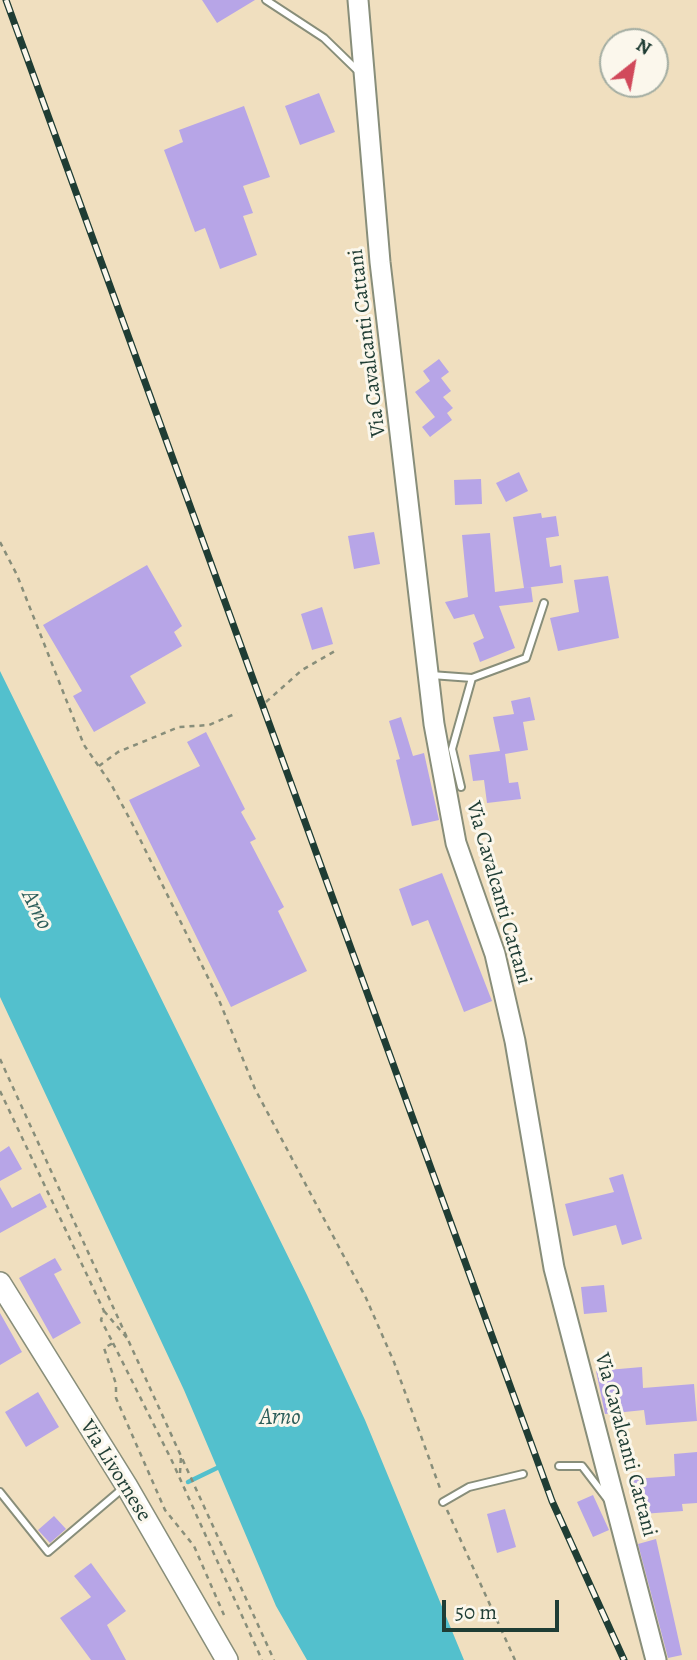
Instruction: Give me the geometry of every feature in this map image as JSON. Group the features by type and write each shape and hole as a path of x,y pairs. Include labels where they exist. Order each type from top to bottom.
{"main road":[{"name":"Via Livornese","path":"0,1283 126,1485 227,1660"}],"street":[{"name":"Via Cavalcanti Cattani","path":"358,0 380,262 434,724 456,843 495,954 515,1041 554,1268 656,1660"}],"lane":[{"path":"266,0 324,38 365,79"},
{"path":"429,675 472,678 526,658 544,603"},
{"path":"461,787 452,749 472,678"},
{"path":"559,1466 582,1466 607,1499 618,1508"},
{"path":"443,1502 469,1488 523,1475"},
{"path":"0,1492 48,1552 126,1485"}],"path":[{"path":"0,542 17,575 84,745 117,794 219,1000 255,1089 366,1298 394,1362 443,1502 515,1660"},
{"path":"266,702 302,670 335,651"},
{"path":"99,766 118,752 178,727 209,725 237,713"},
{"path":"0,1059 274,1660"},
{"path":"0,1091 104,1311 131,1342"},
{"path":"78,1256 89,1251"},
{"path":"104,1311 101,1320 179,1477 262,1660"},
{"path":"113,1343 104,1348 116,1384 116,1398 165,1510 194,1546 228,1626"},
{"path":"179,1477 181,1454"}],"water":[{"name":"Arno","path":"0,671 307,1295 365,1420 464,1660 307,1660 276,1606 184,1390 0,997"}],"building":[{"path":"202,0 255,0 217,23"},
{"path":"319,93 335,132 300,145 285,106"},
{"path":"244,106 270,177 243,186 253,213 243,216 257,255 220,269 205,228 195,232 164,150 183,142 179,130"},
{"path":"439,359 449,372 441,378 451,391 443,397 453,408 447,413 452,420 430,437 422,427 435,417 415,392 430,381 423,371"},
{"path":"519,472 528,491 506,502 496,483"},
{"path":"481,479 482,504 455,505 454,480"},
{"path":"541,513 542,518 556,516 559,536 546,538 550,567 561,565 563,583 524,588 513,517"},
{"path":"374,532 380,564 354,569 348,536"},
{"path":"490,533 495,592 531,587 533,602 499,606 515,648 480,662 473,643 484,638 474,614 454,619 445,602 468,597 462,535"},
{"path":"147,565 182,626 174,632 182,646 130,676 146,703 94,732 73,696 82,691 43,625"},
{"path":"608,576 619,638 558,651 550,618 579,612 574,580"},
{"path":"322,607 333,644 312,650 301,614"},
{"path":"530,697 535,720 523,722 528,750 505,754 509,783 518,782 521,799 487,803 484,780 473,781 469,755 500,751 493,717 514,714 511,701"},
{"path":"401,717 413,756 424,753 439,820 412,826 396,760 400,759 389,721"},
{"path":"206,732 245,809 241,812 256,839 250,842 284,907 278,911 307,971 231,1007 129,800 200,766 187,742"},
{"path":"442,873 492,1001 464,1012 428,920 412,926 399,889"},
{"path":"9,1146 22,1169 0,1181 0,1152"},
{"path":"623,1174 642,1239 622,1245 616,1225 573,1236 565,1204 614,1192 609,1178"},
{"path":"0,1187 12,1208 40,1193 47,1207 0,1233"},
{"path":"55,1258 62,1270 54,1274 81,1323 53,1339 19,1278"},
{"path":"604,1285 607,1312 584,1314 581,1287"},
{"path":"0,1313 22,1352 0,1365"},
{"path":"642,1367 643,1388 694,1384 697,1421 646,1425 644,1410 605,1414 596,1371"},
{"path":"38,1392 59,1427 26,1447 5,1412"},
{"path":"697,1452 697,1503 682,1504 683,1511 642,1514 641,1492 634,1493 633,1479 675,1476 674,1454"},
{"path":"593,1495 609,1530 593,1537 577,1502"},
{"path":"505,1509 516,1547 497,1553 487,1514"},
{"path":"54,1516 66,1529 50,1543 38,1530"},
{"path":"656,1539 682,1655 668,1658 638,1544"},
{"path":"91,1563 126,1611 107,1625 126,1660 91,1660 60,1618 91,1597 74,1576"}],"waterway":[{"path":"188,1482 217,1468"}],"railway":[{"path":"6,0 552,1501 624,1660"}]}
